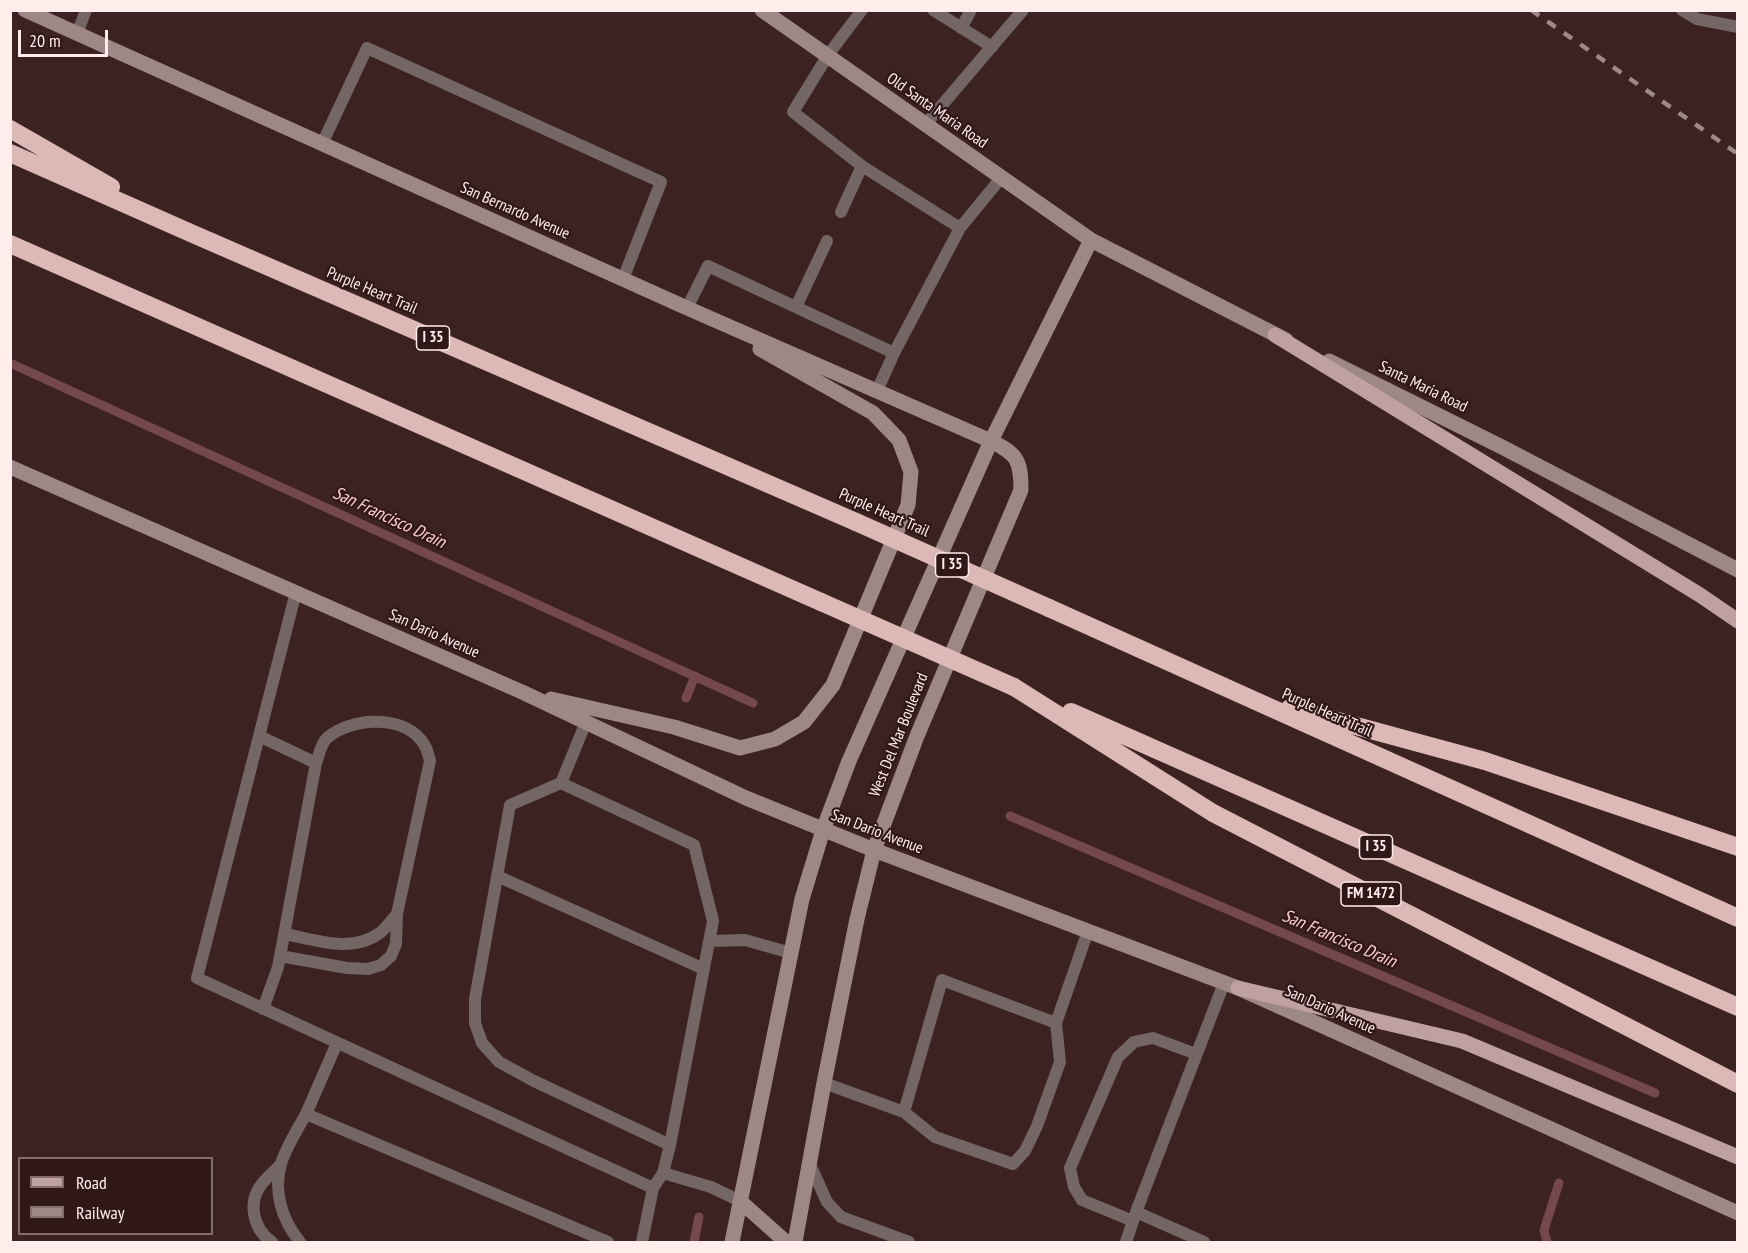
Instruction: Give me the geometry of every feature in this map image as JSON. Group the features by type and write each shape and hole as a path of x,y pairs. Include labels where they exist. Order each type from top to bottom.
{"highway":[{"path":"10,129 193,234"},
{"name":"Purple Heart Trail","path":"10,153 856,522 1737,918"},
{"name":"I 35","path":"10,244 1737,1007"},
{"name":"FM 1472","path":"1014,687 1213,813 1737,1084"},
{"path":"1234,692 1485,761 1737,847"}],"main road":[{"name":"San Bernardo Avenue","path":"25,10 687,308 991,441"},
{"name":"Old Santa Maria Road","path":"762,10 1090,240"},
{"name":"Santa Maria Road","path":"1090,240 1502,447 1737,570"},
{"name":"West Del Mar Boulevard","path":"732,1242 802,898 823,830 849,761 991,441 1090,240"},
{"path":"522,692 674,727 740,748 775,740 804,722 832,685 908,505 911,472 903,450 899,440 873,413 687,308"},
{"path":"1275,334 1690,589 1737,621"},
{"name":"West Del Mar Boulevard","path":"795,1242 857,919 874,850 916,736 1021,490 1021,472 1017,458 991,441"},
{"name":"San Dario Avenue","path":"10,467 522,692 746,798 874,850 1231,986 1737,1213"},
{"path":"1231,986 1462,1041 1737,1156"},
{"path":"740,1201 786,1242"}],"lane":[{"path":"77,34 86,10"},
{"path":"862,10 828,56 793,112 862,166 960,228"},
{"path":"933,10 992,47"},
{"path":"925,125 1023,10"},
{"path":"1683,10 1697,19 1737,27"},
{"path":"961,28 970,12"},
{"path":"322,144 366,48 661,183 623,279"},
{"path":"841,212 862,166"},
{"path":"877,391 894,353 960,228 1001,178"},
{"path":"796,307 827,242"},
{"path":"687,308 708,266 894,353"},
{"path":"296,592 197,978 653,1188"},
{"path":"263,1009 278,967 280,956 285,934 316,764 325,740 341,729 366,722 390,724 406,729 420,738 427,749 430,761 397,914 396,944 391,956 381,965 368,969 347,968 280,956"},
{"path":"585,722 561,783 510,805 475,999 475,1023 482,1043 499,1062 670,1145"},
{"path":"260,736 316,764"},
{"path":"561,783 694,845 713,921 670,1145 663,1173 653,1188 642,1242"},
{"path":"497,876 704,969"},
{"path":"285,934 348,945 366,942 382,931 397,914"},
{"path":"824,1083 904,1112 935,1137 1013,1164 1025,1151 1037,1126 1060,1062 1056,1023 1088,930"},
{"path":"709,941 745,940 791,953"},
{"path":"904,1112 942,980 1056,1023"},
{"path":"1126,1242 1197,1054 1231,986"},
{"path":"1197,1054 1153,1038 1134,1042 1118,1057 1070,1168 1074,1187 1082,1200 1135,1216 1204,1242"},
{"path":"272,1242 263,1236 255,1223 255,1202 260,1186 281,1164 337,1043"},
{"path":"306,1114 608,1242"},
{"path":"810,1162 827,1202 841,1217 885,1239 907,1242"},
{"path":"281,1164 278,1196 283,1218 300,1242"},
{"path":"663,1173 711,1187 740,1201"}],"waterway":[{"name":"San Francisco Drain","path":"10,363 753,703"},
{"path":"686,698 695,676"},
{"name":"San Francisco Drain","path":"1010,816 1655,1093"},
{"path":"1547,1242 1544,1230 1559,1183"},
{"path":"694,1242 699,1217"}],"railway":[{"path":"1531,10 1738,154"}]}
